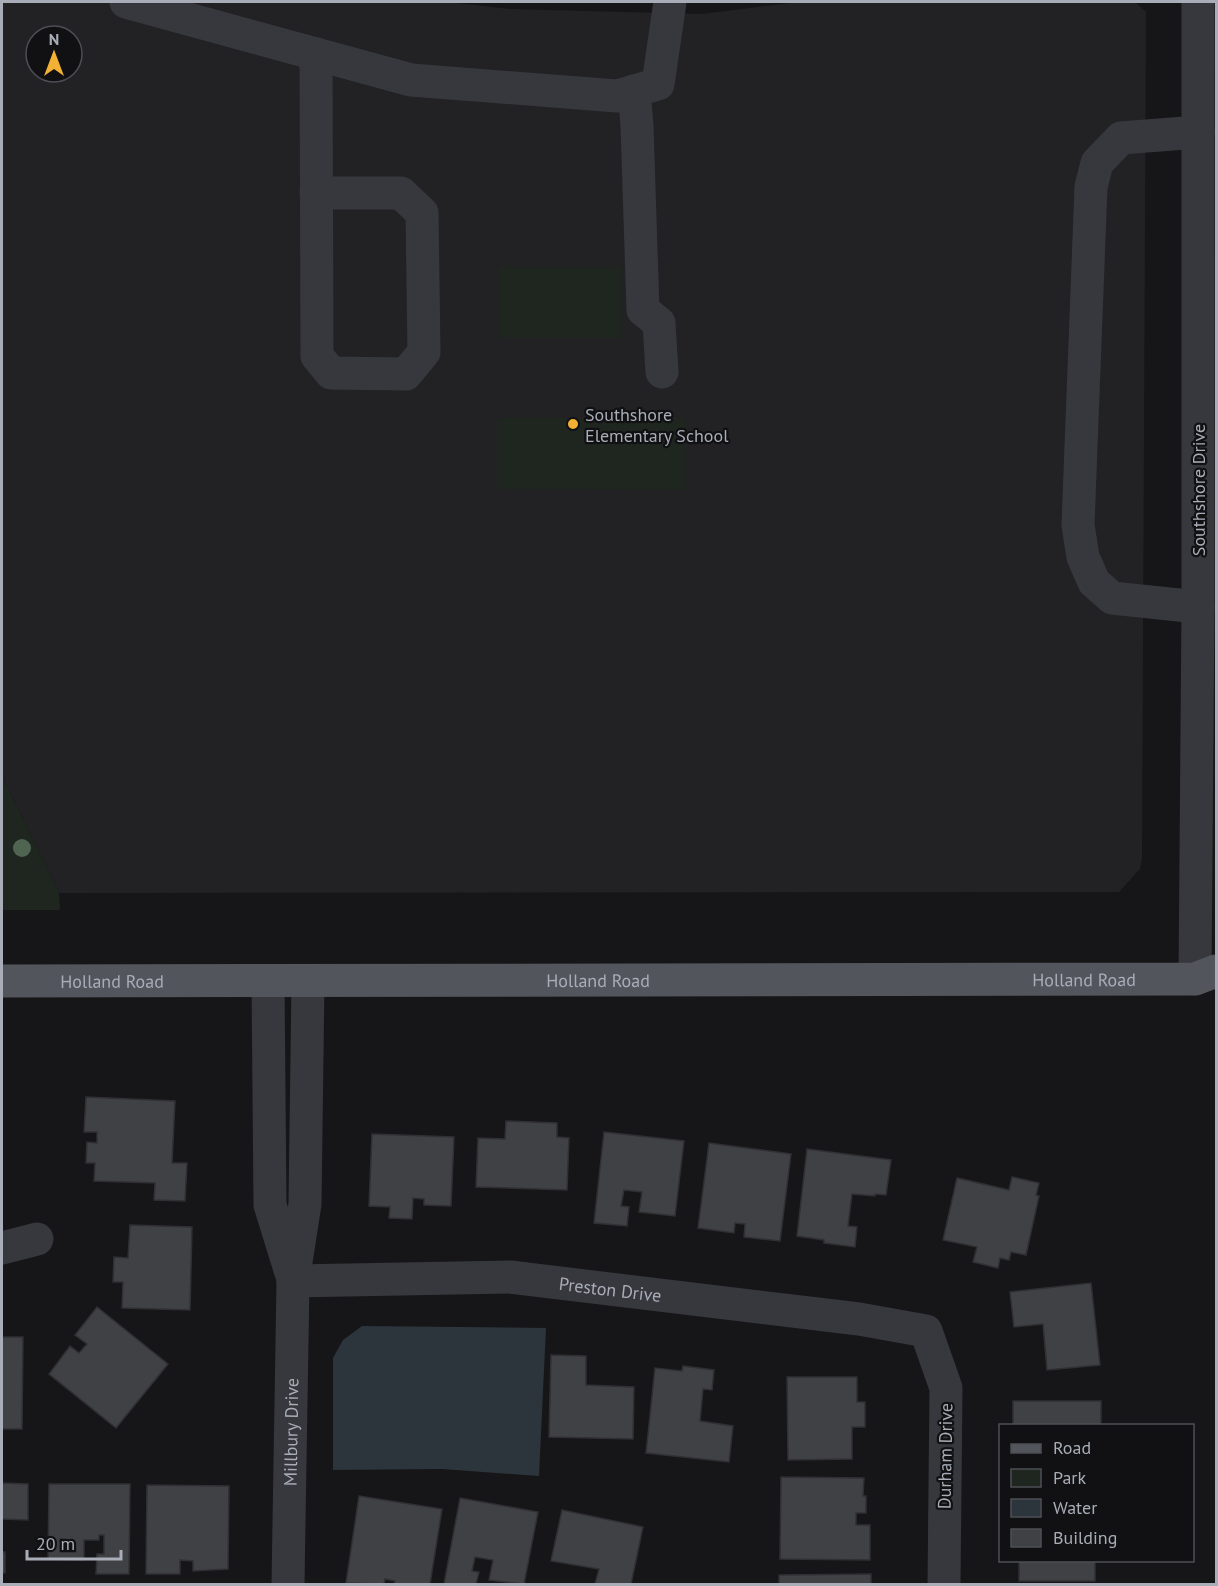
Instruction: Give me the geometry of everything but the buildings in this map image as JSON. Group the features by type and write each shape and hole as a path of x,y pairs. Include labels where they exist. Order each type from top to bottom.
{"main road":[{"name":"Holland Road","path":"2,981 1209,980"}],"street":[{"path":"126,2 411,80 617,96 658,84 670,2"},
{"name":"Southshore Drive","path":"1198,2 1198,607 1209,980"},
{"path":"316,54 316,193 317,356 331,373 406,374 424,352 422,213 401,193 316,193"},
{"path":"634,91 638,126 643,310 659,323 662,372"},
{"path":"1198,132 1121,138 1097,163 1091,187 1078,525 1083,557 1094,582 1112,598 1198,607"},
{"name":"Millbury Drive","path":"268,981 270,1205 293,1281"},
{"name":"Millbury Drive","path":"288,1584 293,1281 305,1204 308,981"},
{"path":"2,1248 37,1239"},
{"name":"Preston Drive","path":"293,1281 510,1277 859,1319 926,1331"},
{"name":"Durham Drive","path":"926,1331 946,1388 944,1584"}],"shaded area":[{"name":"Southshore Elementary School","path":"2,2 448,2 510,9 701,14 798,2 1135,2 1146,12 1142,858 1140,869 1119,892 59,893 2,776"}],"green space":[{"path":"499,267 621,267 621,338 499,338"},
{"path":"497,418 685,418 685,490 497,489"},
{"path":"2,776 59,893 60,910 2,910"}],"water":[{"path":"362,1326 546,1328 539,1476 442,1469 333,1470 333,1358 343,1340"}],"place":[{"name":"Southshore Elementary School","path":"573,424"}]}
